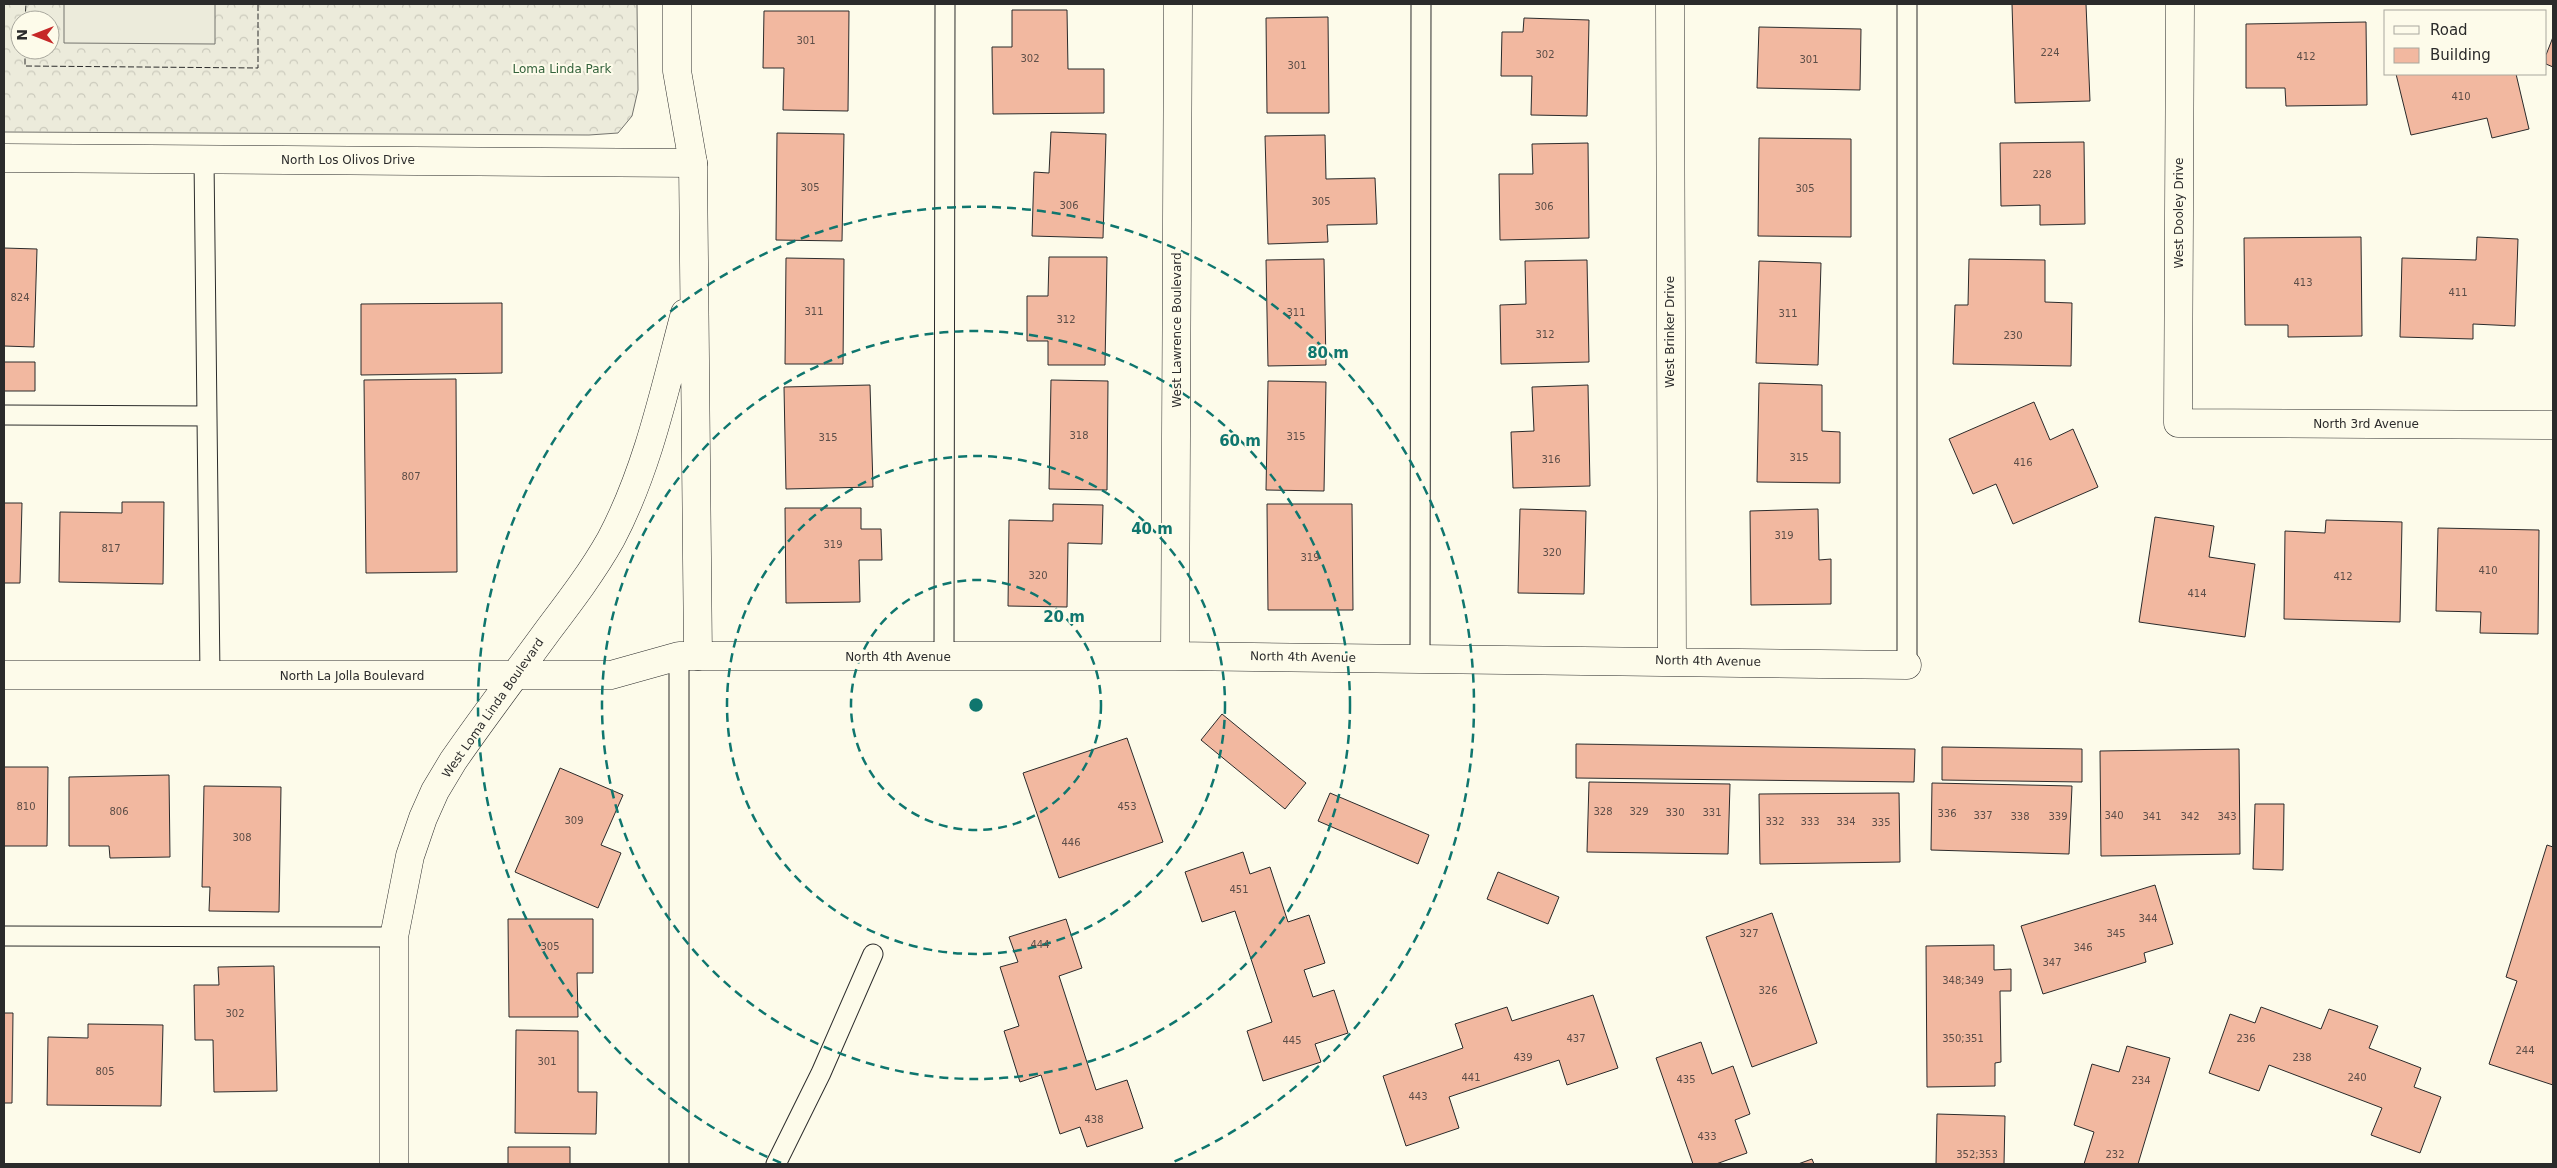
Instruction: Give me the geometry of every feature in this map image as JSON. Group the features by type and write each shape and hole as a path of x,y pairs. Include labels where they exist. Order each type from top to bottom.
{"street":[{"name":"West Loma Linda Boulevard","path":"677,4 677,71 693,163 694,277 688,656"},
{"name":"West Lawrence Boulevard","path":"1175,656 1178,4"},
{"name":"West Brinker Drive","path":"1670,4 1672,660"},
{"name":"West Dooley Drive","path":"2178,423 2180,4"},
{"name":"North Los Olivos Drive","path":"4,158 693,163"},
{"name":"West Loma Linda Boulevard","path":"394,1164 394,937 410,856 435,791 453,761 584,583 611,539 630,498 663,399 694,277"},
{"name":"North 3rd Avenue","path":"2178,423 2553,425"},
{"name":"North 4th Avenue","path":"688,656 1175,656 1907,664"},
{"name":"North La Jolla Boulevard","path":"4,675 611,675 688,656"}],"lane":[{"path":"944,657 945,4"},
{"path":"1420,659 1421,4"},
{"path":"1907,4 1907,664"},
{"path":"204,159 210,676"},
{"path":"4,415 207,416"},
{"path":"679,1164 688,656"},
{"path":"4,936 394,937"},
{"path":"776,1164 821,1073 873,954"}],"green space":[{"name":"Loma Linda Park","path":"4,4 637,4 638,90 632,116 618,133 589,135 4,132"},
{"path":"64,4 215,4 215,44 64,43"}],"building":[{"path":"2012,4 2086,4 2090,101 2015,103"},
{"path":"1012,10 1067,10 1068,69 1104,69 1104,113 993,114 992,47 1012,47"},
{"path":"764,11 849,11 848,111 783,110 784,68 763,68"},
{"path":"1328,17 1329,113 1267,113 1266,18"},
{"path":"1524,18 1589,20 1587,116 1531,115 1532,76 1501,76 1502,32 1523,32"},
{"path":"2366,22 2367,105 2286,106 2285,88 2246,88 2246,24"},
{"path":"1759,27 1861,29 1860,90 1757,88"},
{"path":"2553,37 2553,67 2547,64 2547,52"},
{"path":"2396,75 2516,75 2529,129 2492,138 2487,118 2411,135"},
{"path":"1051,132 1106,134 1103,238 1032,236 1034,172 1049,173"},
{"path":"777,133 844,134 842,241 776,240"},
{"path":"1325,135 1326,179 1375,178 1377,224 1327,225 1328,242 1268,244 1265,136"},
{"path":"1759,138 1851,139 1851,237 1758,236"},
{"path":"2084,142 2085,224 2040,225 2040,205 2001,206 2000,143"},
{"path":"1588,143 1589,238 1500,240 1499,174 1533,174 1532,144"},
{"path":"2361,237 2362,336 2288,337 2288,325 2245,325 2244,238"},
{"path":"2477,237 2518,239 2515,326 2473,324 2473,339 2400,337 2402,258 2476,260"},
{"path":"4,248 37,249 34,347 4,346"},
{"path":"1049,257 1107,257 1105,365 1048,365 1048,341 1027,341 1027,296 1048,296"},
{"path":"786,258 844,259 843,364 785,364"},
{"path":"1324,259 1326,365 1268,366 1266,260"},
{"path":"1969,259 2045,260 2045,302 2072,303 2071,366 1953,364 1955,305 1968,305"},
{"path":"1587,260 1589,362 1501,364 1500,305 1526,304 1525,261"},
{"path":"1759,261 1821,263 1818,365 1756,363"},
{"path":"502,303 502,373 361,375 361,304"},
{"path":"4,362 35,362 35,391 4,391"},
{"path":"456,379 457,572 366,573 364,380"},
{"path":"1051,380 1108,381 1107,490 1049,489"},
{"path":"1268,381 1326,382 1324,491 1266,490"},
{"path":"1759,383 1822,385 1822,431 1840,432 1840,483 1757,482"},
{"path":"870,385 873,487 786,489 784,387"},
{"path":"1588,385 1590,486 1513,488 1511,432 1534,431 1532,387"},
{"path":"2034,402 2050,440 2073,429 2098,487 2013,524 1996,484 1973,494 1949,439"},
{"path":"122,502 164,502 163,584 59,582 60,512 122,513"},
{"path":"4,503 22,503 20,583 4,583"},
{"path":"1053,504 1103,505 1102,544 1068,543 1067,607 1008,606 1009,520 1053,521"},
{"path":"1267,504 1352,504 1353,610 1268,610"},
{"path":"785,508 861,508 861,529 881,529 882,560 859,560 860,602 786,603"},
{"path":"1520,509 1586,511 1584,594 1518,593"},
{"path":"1818,509 1819,560 1831,559 1831,604 1751,605 1750,511"},
{"path":"2155,517 2214,526 2209,557 2255,564 2245,637 2139,622"},
{"path":"2326,520 2402,522 2400,622 2284,619 2285,531 2325,533"},
{"path":"2438,528 2539,530 2538,634 2480,633 2481,612 2436,611"},
{"path":"1222,714 1306,783 1285,809 1201,740"},
{"path":"1127,738 1163,842 1059,878 1023,773"},
{"path":"1576,744 1915,749 1914,782 1576,778"},
{"path":"1942,747 2082,749 2082,782 1942,780"},
{"path":"2239,749 2240,854 2101,856 2100,751"},
{"path":"4,767 48,767 47,846 4,846"},
{"path":"560,768 623,795 601,845 621,853 598,908 515,872"},
{"path":"169,775 170,857 110,858 109,846 69,846 69,777"},
{"path":"1589,782 1730,784 1728,854 1587,852"},
{"path":"1932,783 2072,786 2069,854 1931,850"},
{"path":"204,786 281,787 279,912 209,911 210,887 202,887"},
{"path":"1330,793 1429,835 1418,864 1318,821"},
{"path":"1899,793 1900,862 1760,864 1759,794"},
{"path":"2255,804 2284,804 2283,870 2253,869"},
{"path":"2547,845 2553,847 2553,1085 2489,1064 2517,981 2506,977"},
{"path":"1243,852 1250,874 1270,867 1288,922 1309,915 1325,963 1304,970 1313,997 1334,990 1348,1033 1315,1044 1321,1062 1263,1081 1247,1031 1272,1022 1235,911 1202,922 1185,872"},
{"path":"1498,872 1559,897 1548,924 1487,899"},
{"path":"2155,885 2173,944 2144,953 2146,962 2043,994 2021,926"},
{"path":"1772,913 1817,1043 1752,1067 1706,937"},
{"path":"508,919 593,919 593,973 577,973 578,1017 509,1017"},
{"path":"1066,919 1082,968 1059,976 1096,1090 1127,1080 1143,1128 1087,1147 1080,1127 1060,1134 1041,1075 1020,1082 1004,1031 1019,1026 1000,967 1018,962 1009,937"},
{"path":"1994,945 1994,970 2011,969 2011,991 2000,991 2001,1062 1995,1063 1995,1086 1927,1087 1926,946"},
{"path":"274,966 277,1091 214,1092 213,1040 195,1040 194,985 219,985 218,967"},
{"path":"1593,995 1618,1068 1567,1085 1559,1060 1449,1097 1459,1128 1406,1146 1383,1076 1463,1048 1455,1024 1507,1007 1512,1021"},
{"path":"2261,1007 2321,1029 2329,1009 2378,1026 2369,1048 2421,1068 2414,1087 2441,1097 2420,1153 2371,1135 2382,1108 2269,1065 2259,1091 2209,1073 2230,1014 2255,1023"},
{"path":"4,1013 13,1013 12,1103 4,1103"},
{"path":"88,1024 163,1025 161,1106 47,1105 48,1037 88,1038"},
{"path":"516,1030 578,1031 578,1092 597,1092 596,1134 515,1133"},
{"path":"1701,1042 1712,1074 1733,1066 1750,1114 1735,1120 1747,1153 1716,1164 1693,1164 1656,1058"},
{"path":"2127,1046 2170,1058 2138,1164 2084,1164 2094,1132 2074,1125 2092,1064 2119,1072"},
{"path":"1937,1114 2005,1116 2004,1164 1936,1164"},
{"path":"508,1147 570,1147 570,1164 508,1164"},
{"path":"1812,1159 1814,1164 1798,1164"}],"fence":[{"path":"26,4 26,10"},
{"path":"25,60 25,66 258,68 258,4"}]}
